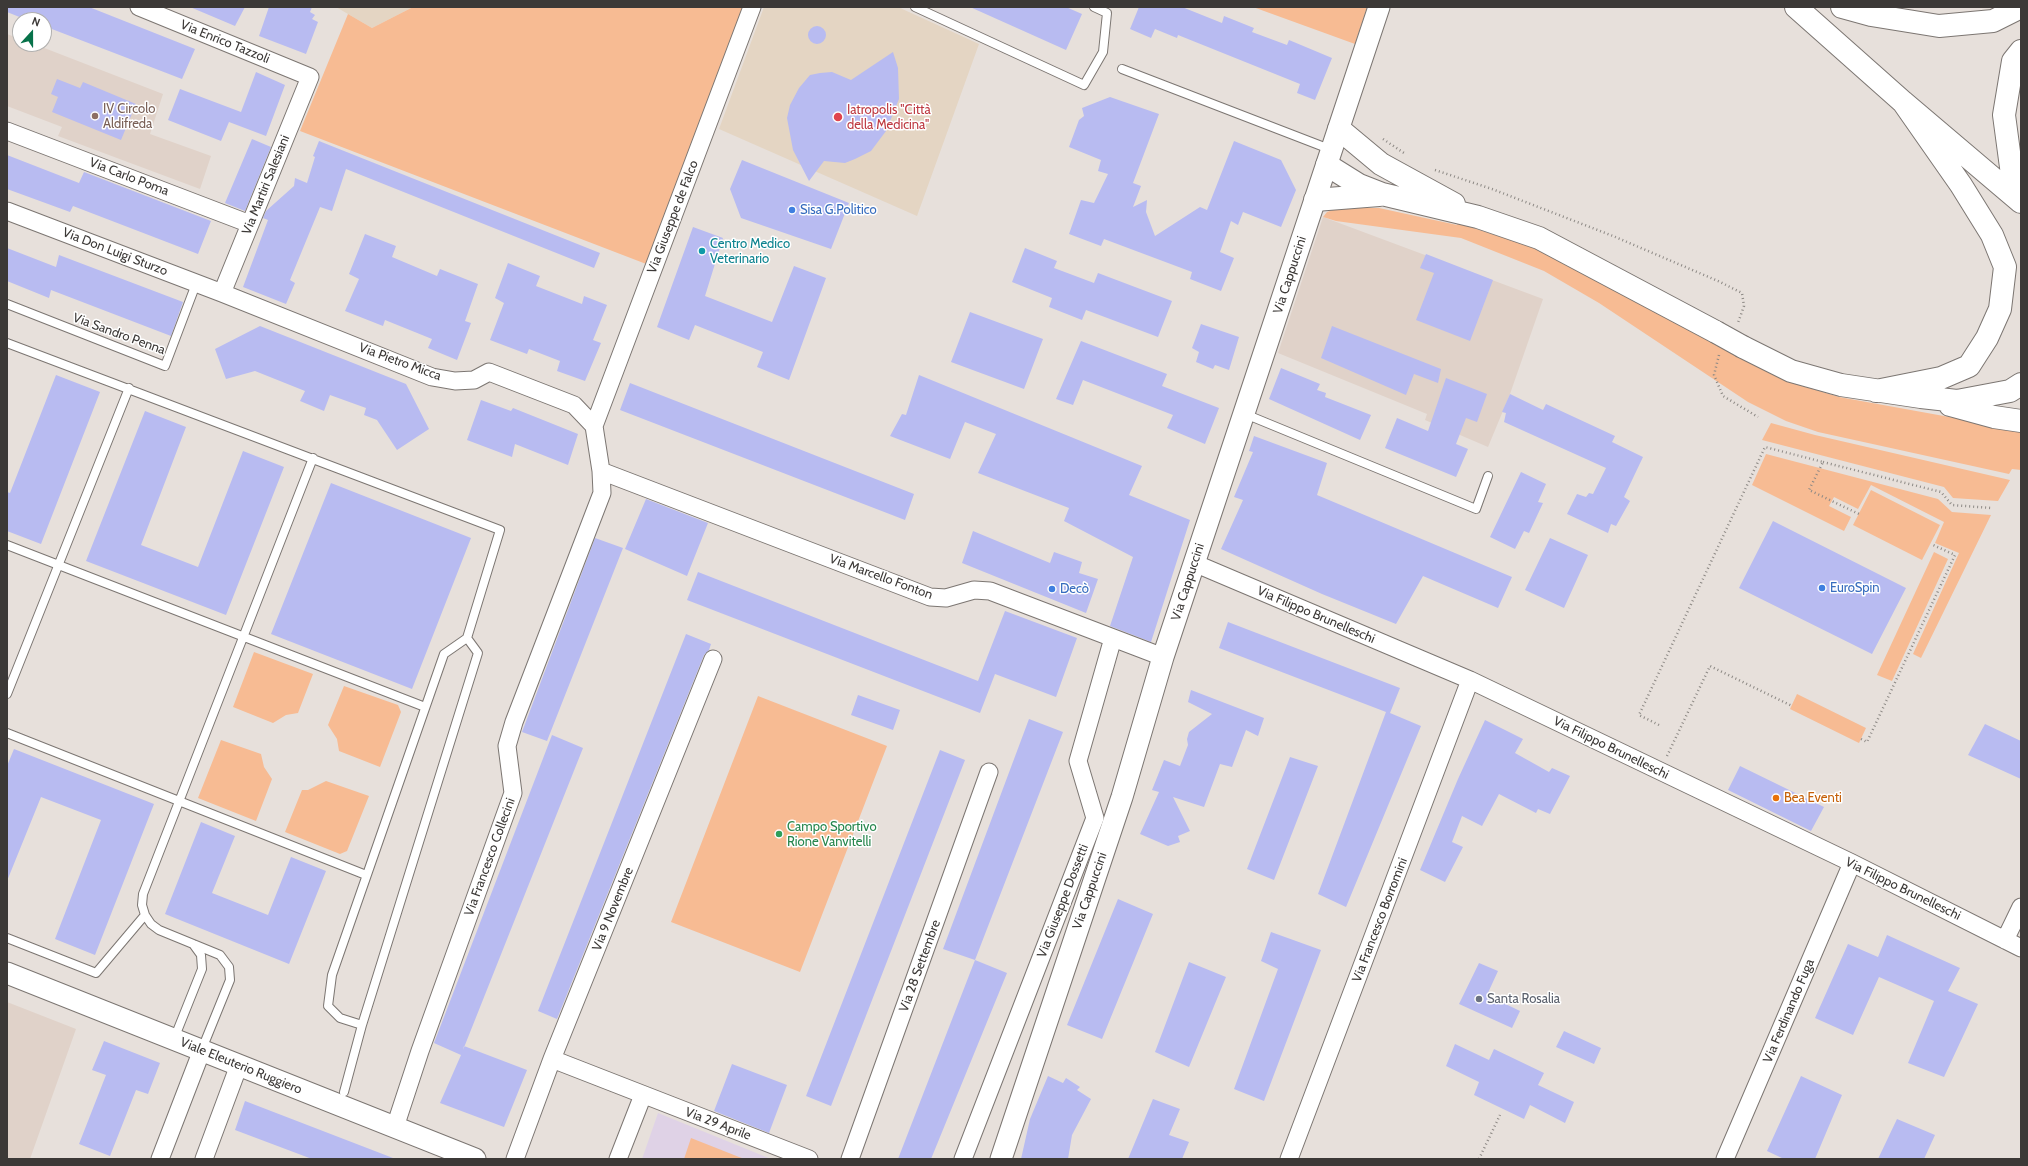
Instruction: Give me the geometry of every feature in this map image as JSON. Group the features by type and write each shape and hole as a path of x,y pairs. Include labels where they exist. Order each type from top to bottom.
{"highway":[{"path":"1796,7 1903,102 2018,199"},
{"path":"1842,7 1871,15 1939,26 1993,21 2021,7"},
{"path":"2018,199 2004,115 2013,61 2021,51"},
{"path":"1876,391 1941,378 1969,366 1987,338 2000,309 2005,267 1992,235 1961,185 1903,102"},
{"path":"1339,129 1381,164 1478,217"},
{"path":"1329,157 1359,185 1382,194 1478,217 1539,238 1791,371 1840,385 1957,401 2010,391 2021,384"},
{"path":"1315,200 1382,194"},
{"path":"1921,397 1994,417 2021,421"}],"street":[{"name":"Via Enrico Tazzoli","path":"139,7 310,77"},
{"name":"Via Giuseppe de Falco","path":"594,426 752,7"},
{"name":"Via Cappuccini","path":"1001,1159 1122,797 1163,657 1379,7"},
{"name":"Via Martiri Salesiani","path":"222,293 310,77"},
{"name":"Via Carlo Poma","path":"7,131 250,224"},
{"name":"Via Don Luigi Sturzo","path":"7,211 222,293"},
{"name":"Via Pietro Micca","path":"222,293 432,377 455,381 474,380 489,372 574,405 594,426"},
{"name":"Via Francesco Collecini","path":"395,1127 420,1050 513,793 507,746 514,722 602,493 601,471 594,426"},
{"name":"Via Marcello Fonton","path":"601,471 930,597 946,598 974,590 990,591 1163,657"},
{"name":"Via Filippo Brunelleschi","path":"1194,563 1470,680 1852,863 2021,948"},
{"name":"Via Giuseppe Dossetti","path":"963,1159 1095,818 1078,761 1113,638"},
{"name":"Via 9 Novembre","path":"515,1159 552,1059 712,659"},
{"name":"Via Francesco Borromini","path":"1289,1159 1470,680"},
{"name":"Via 28 Settembre","path":"850,1159 989,772"},
{"name":"Via Ferdinando Fuga","path":"1725,1159 1852,863"},
{"path":"2005,940 2021,907"},
{"name":"Viale Eleuterio Ruggiero","path":"7,973 475,1159"},
{"path":"160,1159 202,1050"},
{"name":"Via 29 Aprile","path":"552,1059 644,1095 780,1154"},
{"path":"204,1159 239,1065"},
{"path":"618,1159 644,1095"},
{"path":"780,1154 810,1159"}],"lane":[{"path":"915,7 1084,85 1103,52 1107,13 1094,7"},
{"path":"1122,69 1329,157"},
{"name":"Via Sandro Penna","path":"7,304 165,366 196,284"},
{"path":"7,343 500,530 467,638 444,654 332,975 328,1006 340,1018 362,1025"},
{"path":"7,694 129,388"},
{"path":"1244,414 1476,509 1488,476"},
{"path":"202,1050 230,980 231,974 226,960 220,955 160,930 151,924 145,915 142,904 143,894 313,458"},
{"path":"7,546 425,707"},
{"path":"344,1092 362,1025 478,653 467,638"},
{"path":"7,733 366,875"},
{"path":"7,938 96,973 145,915"},
{"path":"174,1039 202,969 201,955 197,948 185,940"}],"path":[{"path":"1379,136 1406,154"},
{"path":"1432,169 1492,189 1613,236 1742,293 1744,306 1738,324"},
{"path":"1719,354 1714,375 1723,396 1758,417"},
{"path":"1660,725 1639,715 1765,446 1941,492 1952,505 1991,508"},
{"path":"1823,462 1809,490 1859,514"},
{"path":"1861,739 1867,742 1955,555 1931,544"},
{"path":"1660,771 1710,666 1792,706"},
{"path":"1479,1159 1500,1115"}],"shaded area":[{"path":"336,7 413,7 372,28"},
{"path":"413,7 745,7 654,267 300,131 348,14 372,28"},
{"name":"Iatropolis \"Città della Medicina\"","path":"764,7 898,7 979,44 917,216 719,129"},
{"path":"1253,7 1367,7 1355,44"},
{"name":"IV Circolo Aldifreda","path":"7,34 12,36 12,52 52,51 163,94 150,134 211,156 200,189 58,136 62,127 7,106"},
{"path":"1338,208 1379,208 1457,225 1458,223 1532,247 1563,259 1777,376 1806,387 1839,397 2021,430 2021,470 2012,469 2009,474 1818,432 1786,421 1748,402 1599,303 1544,271 1461,238 1336,221 1323,217 1327,212"},
{"path":"1323,217 1543,299 1510,394 1488,447 1425,420 1427,414 1278,353"},
{"path":"1771,423 1815,435 2010,480 1998,501 1953,498 1944,487 1762,440"},
{"path":"1766,454 1938,499 1952,512 1991,515 1921,658 1913,654 1959,553 1935,543 1944,522 1871,485 1858,509 1834,497 1829,506 1851,517 1844,531 1752,485"},
{"path":"1871,490 1940,525 1922,560 1853,525"},
{"path":"1934,552 1948,559 1892,681 1877,675"},
{"path":"254,652 313,674 298,713 286,715 273,723 233,707"},
{"path":"344,686 398,705 401,712 380,767 339,751 337,739 328,725"},
{"path":"1797,694 1866,728 1859,743 1790,709"},
{"name":"Campo Sportivo Rione Vanvitelli","path":"758,696 887,746 800,972 671,922"},
{"path":"221,740 261,754 264,767 272,779 256,821 198,798"},
{"path":"326,781 369,796 347,851 340,854 285,832 302,790 308,790"},
{"path":"7,1002 76,1029 30,1159 7,1159"},
{"path":"658,1113 771,1159 642,1159"},
{"path":"691,1138 739,1157 745,1159 684,1159"}],"building":[{"path":"7,7 89,7 195,49 182,79 52,29 52,12 12,12 12,14 7,12"},
{"path":"190,7 245,7 235,26"},
{"path":"269,7 312,7 310,12 315,15 312,19 318,22 306,54 259,36"},
{"path":"970,7 1066,7 1082,14 1066,50"},
{"path":"1139,7 1182,7 1222,23 1224,16 1254,28 1252,32 1287,45 1289,40 1332,58 1315,100 1297,93 1300,84 1178,35 1177,38 1155,29 1151,38 1130,29"},
{"path":"817,26 823,29 826,35 823,41 817,44 811,41 808,35 811,29"},
{"path":"893,52 898,68 899,99 886,131 871,151 855,159 845,163 824,161 809,181 793,150 787,118 790,105 799,88 810,75 820,73 832,72 851,80"},
{"path":"256,72 285,85 266,136 229,122 221,141 168,120 180,89 241,112"},
{"path":"57,79 80,88 83,82 136,104 121,140 52,112 58,97 51,94"},
{"path":"1110,97 1159,114 1133,183 1141,186 1133,207 1147,200 1146,212 1155,236 1200,207 1207,210 1234,141 1281,160 1296,190 1281,227 1243,212 1238,225 1231,221 1220,252 1234,258 1221,291 1190,279 1192,272 1104,239 1101,246 1069,234 1081,200 1094,203 1108,174 1098,171 1101,160 1069,147 1079,120 1084,116 1082,108"},
{"path":"252,139 271,147 245,211 225,203"},
{"path":"319,141 600,253 594,268 346,169 332,211 320,207 290,280 295,283 286,304 243,287 268,220 263,218 266,211 294,186 295,178 307,183 315,157 313,156"},
{"path":"7,155 79,183 84,172 211,221 198,254 73,206 70,212 7,189"},
{"name":"Sisa G.Politico","path":"742,160 849,203 831,249 741,218 730,189"},
{"path":"693,227 723,238 705,296 772,322 794,266 826,278 789,380 757,367 763,352 695,325 689,340 657,327"},
{"path":"365,234 396,246 392,257 437,276 440,269 478,284 465,321 471,323 457,360 428,348 432,339 385,320 383,326 345,311 359,279 349,274"},
{"path":"7,248 56,267 59,255 183,302 171,336 51,290 49,298 7,281"},
{"path":"1025,248 1057,261 1054,268 1094,283 1098,273 1172,301 1158,337 1086,310 1082,320 1049,307 1052,298 1012,282"},
{"path":"1426,254 1493,280 1470,341 1416,320 1434,273 1420,268"},
{"path":"508,263 540,276 536,286 582,304 584,296 607,305 593,340 601,343 585,381 557,371 560,361 529,349 527,354 490,340 504,303 495,298"},
{"path":"970,312 1043,339 1024,389 951,362"},
{"path":"1201,324 1239,337 1229,370 1215,365 1213,369 1196,362 1199,352 1192,348"},
{"path":"260,326 406,384 429,429 397,450 377,420 364,415 366,408 330,395 324,411 300,401 305,391 255,371 226,379 215,349"},
{"path":"1332,326 1441,369 1438,383 1414,374 1406,395 1321,358"},
{"path":"1081,341 1167,374 1162,386 1219,408 1205,444 1167,428 1173,415 1083,380 1073,405 1056,399"},
{"path":"1281,368 1320,384 1317,390 1326,393 1325,397 1371,415 1360,440 1269,399"},
{"path":"56,375 100,392 41,544 7,531 7,492 10,493"},
{"path":"919,375 1142,466 1129,495 1190,520 1151,642 1110,626 1133,557 1064,521 1069,508 978,473 996,434 965,422 950,459 890,436 902,414 906,415"},
{"path":"1446,378 1487,394 1477,422 1466,418 1456,444 1468,449 1456,477 1385,448 1397,418 1428,431"},
{"path":"630,383 914,494 905,520 620,410"},
{"path":"1510,394 1543,410 1546,404 1615,436 1612,442 1643,457 1624,497 1630,501 1616,526 1611,524 1608,533 1567,514 1577,494 1586,497 1589,493 1593,494 1606,468 1504,422 1506,413 1502,412"},
{"path":"481,400 511,411 513,408 578,434 568,465 515,444 512,457 467,440"},
{"path":"145,411 186,427 141,545 198,567 243,451 284,467 226,615 86,561"},
{"path":"1254,436 1327,463 1317,495 1512,577 1498,608 1423,576 1396,624 1322,594 1221,549 1243,500 1234,497 1253,452 1249,451"},
{"path":"1521,472 1546,484 1538,502 1543,503 1529,533 1524,531 1515,549 1490,537"},
{"path":"331,483 471,538 412,689 271,634"},
{"path":"646,499 708,523 687,576 625,549"},
{"name":"EuroSpin","path":"1773,521 1906,588 1872,654 1739,588"},
{"path":"973,531 1050,563 1054,552 1082,562 1079,573 1098,579 1086,613 962,563"},
{"path":"595,538 623,548 547,741 522,732"},
{"path":"1550,538 1588,555 1564,608 1525,590"},
{"path":"698,572 978,681 1005,611 1077,638 1056,697 995,674 980,713 687,600"},
{"path":"1228,622 1400,688 1390,713 1421,726 1346,907 1318,894 1386,712 1219,648"},
{"path":"686,634 711,644 709,650 704,655 557,1019 538,1011"},
{"path":"1191,690 1264,718 1258,736 1246,730 1232,767 1220,764 1204,807 1173,797 1190,831 1178,836 1180,842 1168,846 1140,834 1159,792 1152,790 1164,760 1180,766 1188,745 1187,739 1189,732 1212,714 1188,702"},
{"path":"858,695 900,710 893,730 851,715"},
{"path":"1029,719 1063,732 975,960 943,949"},
{"path":"1485,720 1523,739 1515,753 1549,772 1552,768 1570,776 1550,814 1538,809 1536,813 1499,794 1482,826 1462,816 1452,842 1463,847 1445,882 1420,870 1458,779"},
{"path":"1985,724 2021,741 2021,779 1968,755"},
{"path":"552,735 583,748 465,1046 527,1070 504,1127 440,1103 461,1055 434,1043"},
{"path":"14,749 154,804 95,955 55,939 101,820 41,797 7,881 7,766"},
{"path":"940,750 965,760 831,1106 806,1096"},
{"path":"1290,757 1318,766 1274,880 1247,869"},
{"name":"Bea Eventi","path":"1740,766 1824,807 1811,831 1728,790"},
{"path":"201,822 235,836 212,893 268,915 291,857 326,871 289,964 165,914"},
{"path":"1118,899 1153,914 1102,1039 1067,1025"},
{"path":"1271,932 1321,950 1264,1101 1234,1089 1278,969 1261,961"},
{"path":"1887,935 1960,968 1948,991 1978,1004 1944,1077 1908,1063 1934,1001 1879,977 1853,1035 1815,1018 1848,944 1878,957"},
{"path":"975,960 1007,973 931,1159 898,1159"},
{"path":"1189,962 1226,977 1189,1067 1155,1052"},
{"name":"Santa Rosalia","path":"1479,963 1498,971 1487,995 1520,1011 1512,1028 1459,1004"},
{"path":"1564,1031 1601,1048 1594,1064 1556,1047"},
{"path":"104,1041 160,1063 148,1094 136,1090 110,1156 79,1144 106,1075 92,1070"},
{"path":"1455,1044 1489,1060 1494,1049 1544,1073 1538,1085 1574,1102 1565,1123 1530,1105 1524,1119 1474,1095 1479,1082 1446,1066"},
{"path":"732,1064 787,1085 769,1133 714,1111"},
{"path":"1048,1076 1063,1083 1066,1078 1080,1087 1077,1090 1091,1099 1072,1135 1068,1159 1021,1159 1030,1119"},
{"path":"1801,1076 1842,1095 1815,1159 1784,1159 1767,1151"},
{"path":"1153,1099 1180,1109 1169,1135 1189,1142 1182,1159 1128,1159"},
{"path":"245,1101 393,1159 312,1159 235,1130"},
{"path":"1897,1119 1935,1135 1924,1159 1878,1159"}],"place":[{"name":"IV Circolo Aldifreda","path":"95,116"},
{"name":"Iatropolis \"Città della Medicina\"","path":"838,117"},
{"name":"Sisa G.Politico","path":"792,210"},
{"name":"Centro Medico Veterinario","path":"702,251"},
{"name":"EuroSpin","path":"1822,588"},
{"name":"Decò","path":"1052,589"},
{"name":"Bea Eventi","path":"1776,798"},
{"name":"Campo Sportivo Rione Vanvitelli","path":"779,834"},
{"name":"Santa Rosalia","path":"1479,999"}]}
